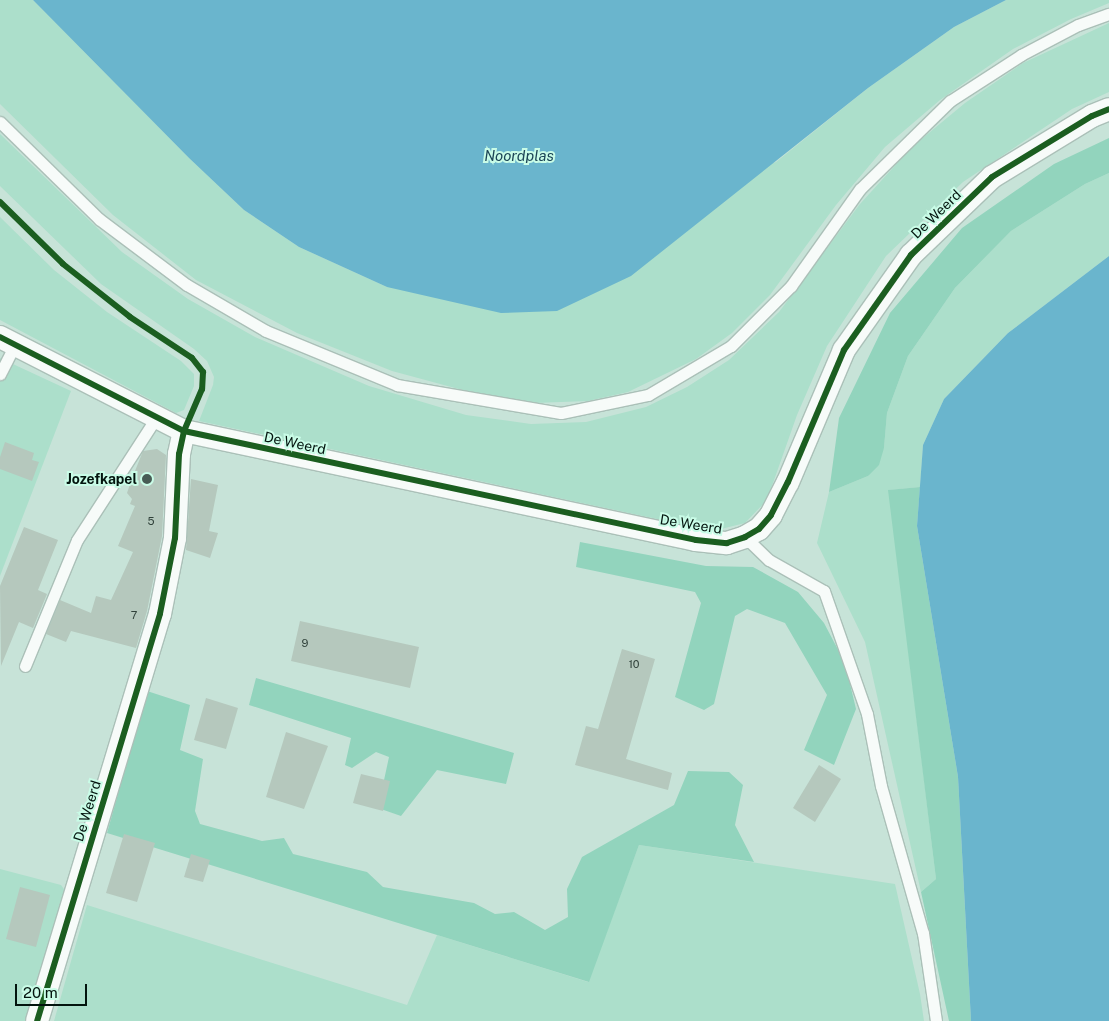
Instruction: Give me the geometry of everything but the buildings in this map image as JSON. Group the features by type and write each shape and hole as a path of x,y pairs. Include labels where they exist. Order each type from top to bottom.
{"street":[{"name":"De Weerd","path":"7,342 184,431 696,540 727,543 745,537 759,529 771,516 788,482 844,350 911,255 992,177 1092,116 1109,109"},
{"name":"De Weerd","path":"37,1021 160,614 175,538 179,454 184,431"}],"lane":[{"path":"0,122 99,219 187,285 266,331 397,385 561,413 648,395 731,346 791,286 860,189 950,101 1021,55 1078,25 1109,14"},
{"path":"0,374 7,342"},
{"path":"25,666 78,540 156,418"},
{"path":"745,537 769,560 824,591 867,714 881,786 923,933 936,1021"}],"green space":[{"path":"0,0 33,0 189,158 244,210 299,247 387,287 776,162 868,88 954,27 1006,0 1109,0 1109,3 1071,19 1013,49 940,100 885,147 836,205 770,295 732,333 696,359 628,392 588,401 534,403 481,395 392,371 297,333 196,280 113,215 0,104"},
{"path":"1109,23 1109,92 1072,109 963,182 886,256 827,346 797,415 767,500 745,523 713,531 199,421 213,385 214,377 207,361 194,349 101,284 0,186 0,134 122,252 188,299 255,337 369,386 466,415 531,424 586,422 646,407 687,387 729,360 779,312 860,204 912,147 965,103 1023,63"},
{"path":"1109,138 1109,173 1085,184 1011,231 955,288 908,356 887,413 884,448 879,465 868,476 829,492 839,418 890,313 962,228 1054,164"},
{"path":"1109,173 1109,256 1008,333 944,399 923,445 920,487 889,490 936,879 921,892 865,642 817,543 829,492 868,476 884,448 887,413 908,356 955,288 1011,231 1085,184"},
{"path":"0,217 54,270 107,312 181,361 194,374 194,386 184,410 176,413 0,320"},
{"path":"0,358 71,391 0,576"},
{"path":"920,487 917,526 958,777 971,1021 949,1021 921,892 936,879 888,490"},
{"path":"580,542 706,566 753,567 798,592 824,623 845,663 856,709 834,765 804,750 827,695 785,623 747,609 735,616 714,704 704,710 675,697 701,603 695,592 576,567"},
{"path":"256,678 514,753 506,784 437,770 401,816 378,808 389,757 376,752 352,768 345,765 351,738 249,705"},
{"path":"147,691 190,705 180,750 203,759 195,811 200,824 262,841 284,838 293,854 367,872 383,887 474,903 495,914 514,912 545,930 568,917 567,889 582,857 674,805 688,771 729,772 743,785 735,825 754,862 639,845 589,982 107,833"},
{"path":"639,845 895,884 920,994 924,1021 54,1021 87,905 407,1005 437,935 588,982"},
{"path":"0,869 61,885 66,892 28,1021 0,1021"}],"water":[{"name":"Noordplas","path":"33,0 1006,0 954,27 868,88 631,276 557,311 501,313 387,287 299,247 244,210 189,158"},
{"path":"1109,256 1109,1021 971,1021 958,777 917,526 923,445 944,399 1008,333"}],"cycle path":[{"path":"0,337 184,431 696,540 727,543 745,537 759,529 771,515 788,482 844,350 911,255 992,177 1092,116 1109,109"},
{"path":"0,202 63,264 130,317 192,358 203,372 202,389 184,431 179,454 175,538 160,614 37,1021"}],"place":[{"name":"Jozefkapel","path":"147,479"}]}
